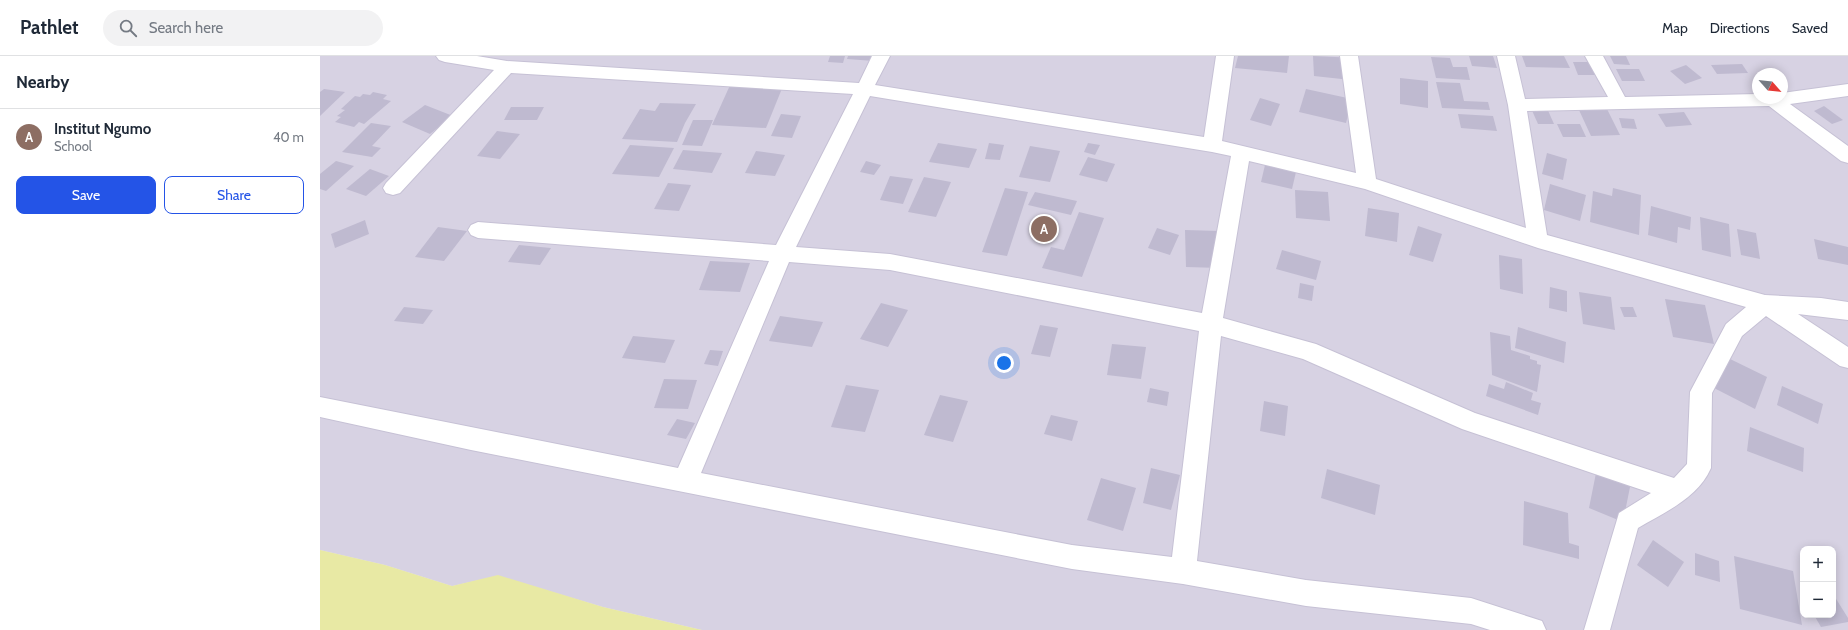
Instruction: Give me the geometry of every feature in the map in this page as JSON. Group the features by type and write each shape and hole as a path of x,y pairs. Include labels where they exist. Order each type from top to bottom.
{"street":[{"path":"445,56 507,67 865,89 1212,145 1367,183 1538,240 1764,304 1821,307 1848,311"},
{"path":"602,74 614,56"},
{"path":"685,481 782,254 881,56"},
{"path":"1212,145 1225,56"},
{"path":"1349,56 1367,183"},
{"path":"1506,56 1517,105 1538,240"},
{"path":"1594,56 1620,103"},
{"path":"393,188 507,67"},
{"path":"1788,98 1848,90"},
{"path":"1517,105 1752,100"},
{"path":"1778,104 1848,156"},
{"path":"1183,571 1211,324 1241,152"},
{"path":"478,230 890,262 1211,324 1308,351 1470,422 1678,491"},
{"path":"1764,304 1848,359"},
{"path":"1597,630 1628,520 1678,491 1699,468 1701,392 1734,330 1764,304"},
{"path":"320,407 471,439 1072,557 1183,571 1306,592 1471,611 1533,630"}],"shaded area":[{"path":"320,56 1848,56 1848,630 702,630 603,607 498,576 452,586 385,565 320,550"},
{"path":"320,550 385,565 452,586 498,575 603,607 702,630 320,630"}],"building":[{"path":"830,56 845,56 843,63 828,62"},
{"path":"848,56 876,56 874,61 847,59"},
{"path":"1238,56 1289,56 1287,73 1235,68"},
{"path":"1313,56 1357,58 1360,81 1314,76"},
{"path":"1469,56 1493,56 1497,68 1472,66"},
{"path":"1522,56 1564,56 1570,68 1526,67"},
{"path":"1610,56 1626,56 1630,65 1614,64"},
{"path":"1431,57 1450,58 1453,67 1467,67 1470,80 1436,78"},
{"path":"1573,62 1600,62 1604,75 1578,75"},
{"path":"1742,64 1748,73 1717,74 1711,65"},
{"path":"1686,65 1702,78 1685,84 1670,71"},
{"path":"1616,69 1639,69 1645,81 1622,81"},
{"path":"1400,78 1428,81 1428,108 1400,104"},
{"path":"1436,82 1460,83 1464,101 1488,102 1490,110 1442,108"},
{"path":"731,83 783,86 766,128 712,125"},
{"path":"324,89 345,92 320,116 320,92"},
{"path":"1306,89 1352,99 1346,123 1299,112"},
{"path":"373,92 387,95 383,99 391,101 364,124 359,122 354,127 335,122 341,117 337,116 345,110 341,109 355,96 360,97 363,94 370,95"},
{"path":"1260,98 1280,104 1271,126 1250,120"},
{"path":"660,103 696,104 685,123 677,142 622,139 640,109 655,111"},
{"path":"425,105 453,116 430,134 402,122"},
{"path":"1530,106 1546,106 1554,124 1538,124"},
{"path":"1824,106 1843,120 1832,124 1814,111"},
{"path":"511,107 544,107 537,120 504,120"},
{"path":"1607,109 1620,135 1591,136 1579,110"},
{"path":"1684,112 1692,125 1666,127 1658,114"},
{"path":"781,114 801,116 792,138 771,136"},
{"path":"1458,114 1493,116 1497,131 1461,128"},
{"path":"1619,118 1634,119 1637,129 1622,128"},
{"path":"693,120 713,120 702,146 682,145"},
{"path":"371,123 391,126 372,146 381,148 372,157 342,152"},
{"path":"1557,124 1580,124 1586,137 1563,137"},
{"path":"497,131 520,134 500,159 477,156"},
{"path":"938,143 977,149 969,168 929,162"},
{"path":"989,143 1004,145 1000,160 985,159"},
{"path":"1088,143 1100,145 1095,155 1084,152"},
{"path":"630,145 674,148 659,177 612,174"},
{"path":"1030,146 1060,151 1050,182 1019,177"},
{"path":"683,150 722,153 712,173 673,169"},
{"path":"756,151 785,155 775,176 745,173"},
{"path":"1547,153 1567,159 1563,180 1542,174"},
{"path":"1088,157 1115,164 1107,182 1079,175"},
{"path":"336,161 354,166 326,191 320,189 320,174"},
{"path":"866,161 881,165 874,175 860,172"},
{"path":"1265,165 1296,172 1292,189 1261,182"},
{"path":"370,169 389,176 366,196 346,189"},
{"path":"890,176 913,179 903,204 880,200"},
{"path":"924,177 951,182 936,217 908,212"},
{"path":"668,183 691,185 679,211 654,209"},
{"path":"1550,184 1586,195 1580,221 1544,210"},
{"path":"1005,188 1028,192 1007,256 982,252"},
{"path":"1613,188 1641,195 1639,235 1590,222 1593,191 1612,196"},
{"path":"1295,190 1328,192 1330,221 1296,218"},
{"path":"1035,192 1077,201 1071,215 1028,205"},
{"path":"1651,206 1691,217 1690,230 1678,227 1677,243 1648,235"},
{"path":"1368,208 1399,213 1397,242 1365,236"},
{"path":"1079,212 1104,218 1082,277 1042,268 1051,247 1064,250"},
{"path":"1700,217 1729,224 1731,257 1702,250"},
{"path":"365,220 369,234 335,248 331,234"},
{"path":"1418,226 1442,234 1433,262 1409,255"},
{"path":"438,227 467,231 444,261 415,257"},
{"path":"1157,228 1179,235 1170,255 1148,248"},
{"path":"1737,229 1756,233 1760,259 1741,255"},
{"path":"1185,230 1219,231 1221,268 1186,267"},
{"path":"1814,239 1848,247 1848,265 1818,259"},
{"path":"519,245 551,248 540,265 508,262"},
{"path":"1282,250 1321,261 1316,280 1276,269"},
{"path":"1499,255 1522,259 1523,294 1500,289"},
{"path":"710,261 750,263 740,292 699,290"},
{"path":"1300,283 1314,286 1312,301 1298,298"},
{"path":"1550,287 1567,291 1567,312 1549,308"},
{"path":"1579,292 1611,297 1615,330 1583,324"},
{"path":"1665,299 1705,305 1714,344 1673,337"},
{"path":"881,303 908,310 888,347 860,339"},
{"path":"404,307 433,310 423,324 394,321"},
{"path":"1620,307 1633,307 1637,317 1624,317"},
{"path":"780,316 823,322 812,347 769,341"},
{"path":"1040,325 1058,328 1050,357 1031,354"},
{"path":"1518,327 1566,342 1564,363 1515,348"},
{"path":"1490,332 1510,336 1511,350 1530,356 1530,359 1537,361 1537,364 1541,365 1537,392 1492,375"},
{"path":"633,336 675,340 665,363 622,358"},
{"path":"1112,344 1146,347 1141,379 1107,375"},
{"path":"710,350 723,351 718,366 704,364"},
{"path":"1726,357 1767,377 1755,409 1714,388"},
{"path":"664,379 697,380 688,409 654,408"},
{"path":"1506,382 1533,393 1531,400 1541,403 1538,415 1486,396 1489,384 1504,389"},
{"path":"846,385 879,390 865,432 831,427"},
{"path":"1782,386 1823,404 1818,424 1777,405"},
{"path":"1150,388 1169,392 1167,406 1147,402"},
{"path":"940,395 968,401 953,442 924,435"},
{"path":"1264,401 1288,406 1285,436 1260,431"},
{"path":"1051,415 1078,421 1072,441 1044,434"},
{"path":"677,419 695,423 686,439 667,435"},
{"path":"1750,427 1804,448 1803,472 1747,451"},
{"path":"1151,468 1180,475 1171,510 1143,503"},
{"path":"1597,468 1631,482 1623,522 1589,508"},
{"path":"1327,469 1380,485 1375,515 1321,498"},
{"path":"1101,478 1136,488 1123,531 1087,520"},
{"path":"1524,501 1568,513 1569,543 1579,546 1579,559 1523,545"},
{"path":"1653,540 1684,562 1668,587 1637,565"},
{"path":"1695,553 1719,561 1720,582 1695,575"},
{"path":"1734,556 1793,571 1802,625 1740,609"},
{"path":"1836,599 1848,618 1848,622 1821,627 1816,618 1836,618"}],"place":[{"name":"Institut Ngumo","path":"1044,229"}]}
